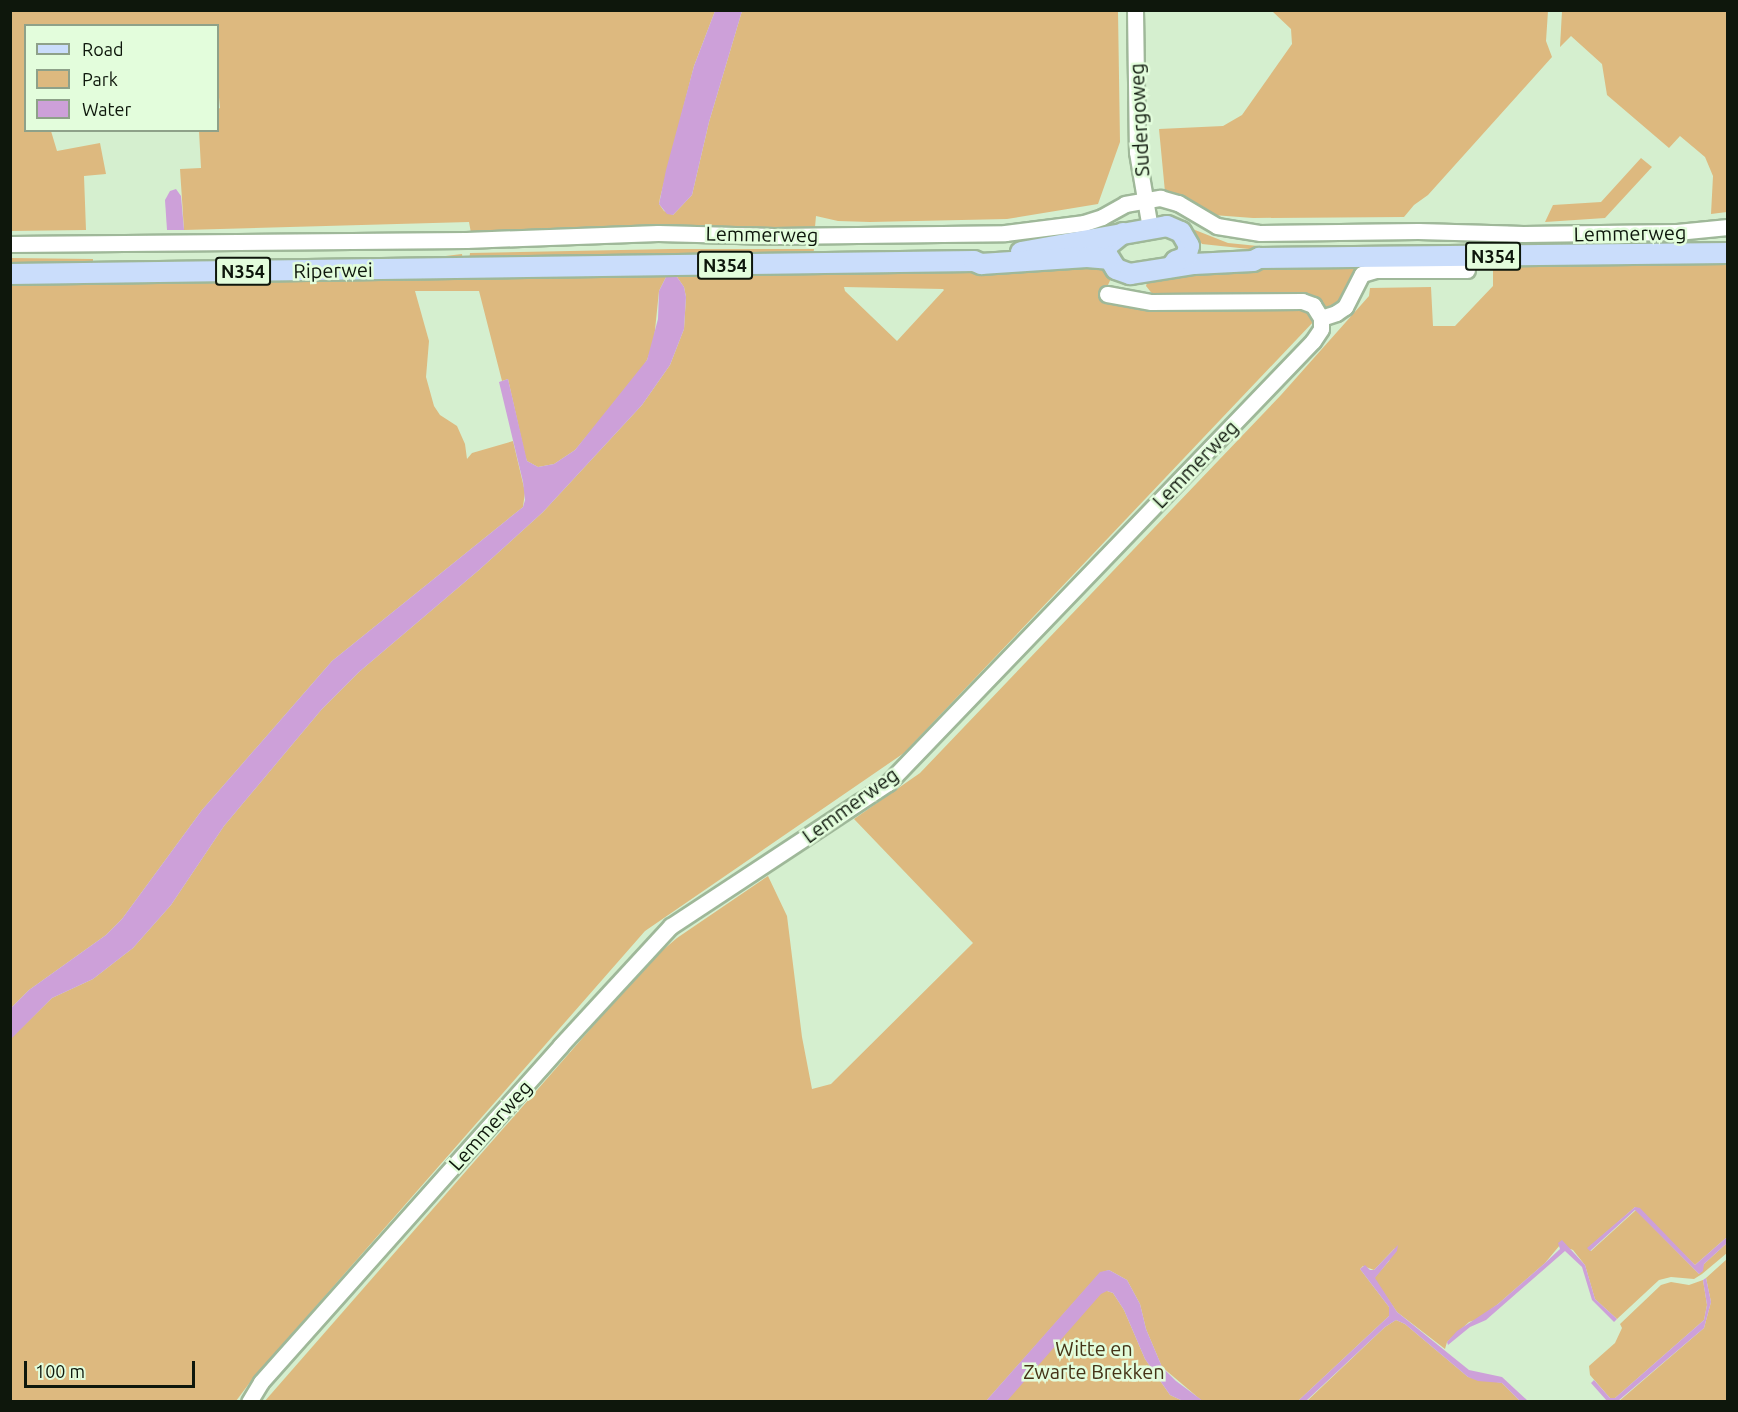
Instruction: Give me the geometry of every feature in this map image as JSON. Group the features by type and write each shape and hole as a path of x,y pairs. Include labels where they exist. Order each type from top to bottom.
{"main road":[{"name":"N354","path":"1123,233 1165,225 1182,233 1188,243"},
{"path":"1108,259 1107,248 1123,233"},
{"name":"Lemmerweg","path":"974,261 981,257 1123,233"},
{"path":"1171,267 1187,255 1188,243"},
{"name":"Lemmerweg","path":"1188,243 1202,249 1254,254 1259,258"},
{"name":"Lemmerweg","path":"1171,267 1253,261 1259,258 1728,253"},
{"name":"Lemmerweg","path":"476,268 974,261 981,264 1087,257 1108,259"},
{"name":"N354","path":"1108,259 1122,272 1136,273 1171,267"},
{"name":"Riperwei","path":"10,274 476,268"}],"street":[{"name":"Sudergoweg","path":"1135,10 1137,152 1150,228"},
{"name":"Lemmerweg","path":"466,240 658,233 774,236 1023,232 1084,223 1102,217 1125,204 1170,199 1212,224 1253,233 1418,231 1534,234 1677,232 1728,227"},
{"name":"Riperwei","path":"10,244 466,240"},
{"path":"1107,294 1138,302 1296,300 1313,305 1321,318 1342,310 1361,276 1368,271 1467,270"},
{"path":"1136,273 1138,302"},
{"name":"Lemmerweg","path":"249,1401 261,1382 561,1045 671,926 888,783 1313,341 1321,329 1321,318"}],"green space":[{"path":"10,11 715,11 694,66 660,198 659,204 664,211 673,215 692,195 709,122 742,11 1118,11 1120,142 1098,204 1007,219 870,222 838,221 816,216 815,227 811,231 471,233 469,222 184,230 180,169 201,168 199,132 219,132 219,24 24,24 24,132 51,132 57,151 100,143 106,174 84,176 86,230 11,231"},
{"path":"1272,11 1548,11 1546,41 1552,57 1428,195 1414,205 1404,217 1253,218 1213,215 1190,200 1165,192 1159,129 1223,126 1242,115 1292,44 1291,29"},
{"path":"1562,11 1727,11 1727,212 1711,214 1713,176 1705,157 1680,136 1669,148 1607,95 1602,64 1571,36 1560,47"},
{"path":"1641,158 1652,167 1605,218 1545,222 1553,205 1601,202"},
{"path":"1190,228 1228,243 1268,247 1268,251 1202,244"},
{"path":"814,249 813,258 469,262 470,253"},
{"path":"462,254 463,262 106,306 105,298"},
{"path":"11,258 93,259 93,266 11,267"},
{"path":"1727,259 1727,1237 1695,1265 1635,1207 1588,1248 1591,1251 1636,1210 1699,1274 1704,1264 1727,1243 1727,1253 1702,1274 1694,1279 1671,1277 1659,1280 1617,1319 1595,1299 1585,1265 1573,1250 1560,1245 1545,1263 1498,1304 1478,1319 1469,1322 1447,1342 1445,1349 1397,1312 1375,1280 1389,1261 1395,1248 1374,1270 1363,1266 1360,1269 1389,1307 1389,1316 1298,1401 1201,1400 1162,1367 1146,1329 1140,1304 1127,1280 1109,1270 1100,1273 986,1401 264,1402 649,962 677,938 768,876 787,916 802,1037 812,1089 831,1084 973,943 854,819 920,773 1281,395 1369,296 1370,288 1431,287 1433,326 1455,326 1493,286 1493,262"},
{"path":"1095,260 1113,274 1103,296 1303,305 1316,319 904,753 645,931 254,1377 236,1401 11,1401 10,1039 52,998 93,979 133,948 171,905 224,826 322,709 359,672 543,512 642,405 670,365 684,329 686,297 684,287 675,274 813,273","holes":["844,287 943,289 897,341 845,291"]},
{"path":"1367,263 1344,303 1327,309 1317,301 1154,296 1146,286 1148,279 1179,270"},
{"path":"667,275 659,291 654,340 647,360 637,376 575,450 554,464 538,467 527,461 508,379 502,381 479,291 415,291 429,341 426,377 434,406 440,415 457,426 465,444 467,459 472,453 513,441 525,492 523,507 332,661 202,810 122,919 106,935 29,990 11,1008 11,281"},
{"path":"1727,1259 1727,1401 1618,1402 1704,1328 1711,1302 1706,1278"},
{"path":"1703,1280 1707,1305 1704,1320 1615,1398 1610,1398 1590,1375 1589,1366 1615,1343 1622,1328 1620,1324 1661,1285 1671,1282 1689,1285"},
{"name":"Witte en Zwarte Brekken","path":"1101,1289 1113,1293 1124,1310 1145,1359 1170,1395 1183,1401 1002,1402"},
{"path":"1396,1320 1405,1324 1468,1377 1502,1383 1520,1401 1306,1402 1385,1327"}],"water":[{"path":"715,11 742,11 709,122 692,195 673,215 667,214 659,204 666,170 694,66"},
{"path":"176,189 181,196 184,230 167,230 165,200 170,191"},
{"path":"675,274 684,287 686,297 684,329 670,365 642,405 543,512 359,672 322,709 224,826 171,905 133,948 93,979 52,998 11,1039 11,1008 29,990 106,935 122,919 202,810 332,661 523,507 525,500 523,482 499,382 508,379 527,461 538,467 554,464 575,450 647,360 658,319 659,291 667,275"},
{"path":"1635,1207 1640,1208 1695,1265 1727,1237 1727,1243 1704,1264 1703,1271 1699,1274 1635,1210 1590,1251 1587,1248"},
{"path":"1562,1240 1585,1265 1595,1299 1617,1319 1614,1322 1592,1300 1582,1267 1565,1251 1486,1320 1470,1327 1448,1345 1447,1342 1457,1331 1498,1304 1545,1263 1560,1249 1558,1243"},
{"path":"1398,1245 1397,1251 1375,1278 1397,1312 1469,1370 1502,1377 1528,1401 1520,1401 1502,1383 1478,1381 1468,1377 1405,1324 1396,1320 1385,1327 1306,1401 1298,1401 1389,1316 1389,1307 1360,1269 1365,1265 1370,1270 1374,1270"},
{"path":"1109,1270 1127,1280 1140,1304 1146,1329 1162,1367 1176,1381 1203,1401 1183,1401 1170,1395 1145,1359 1124,1310 1113,1293 1107,1291 1101,1294 1007,1401 986,1401 1100,1272"},
{"path":"1706,1278 1711,1302 1704,1328 1618,1401 1607,1401 1591,1383 1594,1380 1610,1398 1615,1398 1704,1320 1707,1305 1703,1280"}]}
